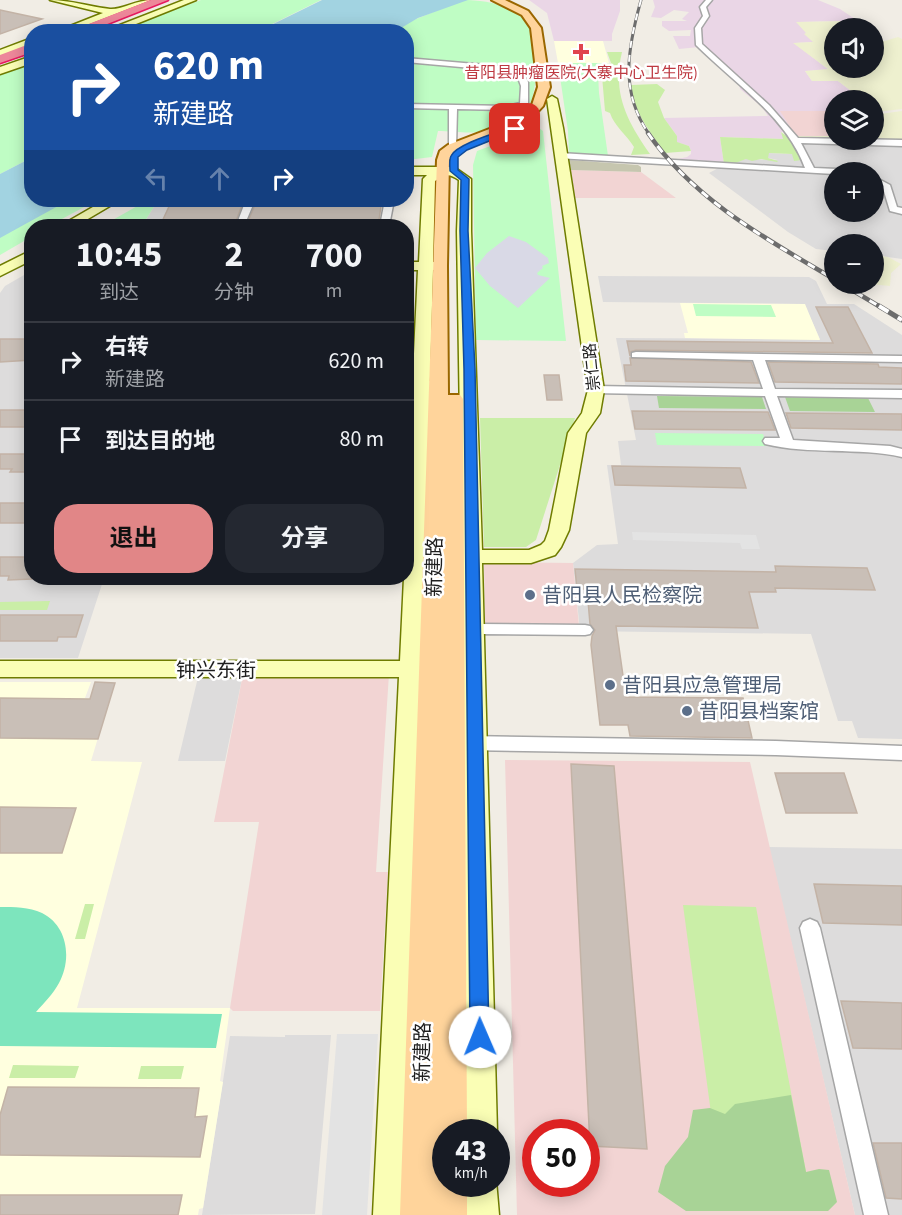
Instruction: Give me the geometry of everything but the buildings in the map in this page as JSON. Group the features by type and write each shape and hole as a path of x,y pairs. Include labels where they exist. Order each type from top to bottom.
{"highway":[{"path":"93,24 118,13 162,0"},
{"path":"116,24 182,0"},
{"path":"0,59 24,50"},
{"path":"0,69 24,60"}],"main road":[{"path":"54,0 135,17"},
{"path":"84,24 118,13 147,0"},
{"path":"128,24 192,0"},
{"path":"414,168 449,165 522,121 537,106 544,87 536,28 525,13 496,0"},
{"path":"449,165 457,153 530,123 540,115 552,99 555,87 544,27 538,17 514,0"},
{"path":"0,53 24,44"},
{"name":"崇仁路","path":"453,556 531,557 548,550 554,543 559,530 577,433 591,413 596,390 560,156 559,129 552,99"},
{"name":"新建路","path":"449,165 424,266 423,385 453,556 463,634 464,747 450,1119"},
{"name":"新建路","path":"418,1215 421,669 453,556 454,375 449,165"},
{"path":"80,219 101,207"},
{"path":"92,219 113,207"},
{"path":"0,264 24,250"},
{"path":"0,272 24,258"},
{"path":"390,1215 421,669 416,506 423,385"},
{"name":"钟兴东街","path":"0,669 421,669"},
{"path":"464,747 480,1119"},
{"path":"449,1215 450,1197"},
{"path":"482,1197 482,1215"}],"street":[{"path":"709,0 703,7 706,16 698,28 699,45 717,58 768,105 794,140 810,170"},
{"path":"414,61 518,70 523,76 525,88 524,104 507,108 414,106"},
{"path":"449,165 453,107"},
{"path":"794,140 902,143"},
{"path":"560,156 824,171"},
{"path":"884,185 887,187 893,209 902,211"},
{"path":"636,355 902,359"},
{"path":"758,357 787,441"},
{"path":"596,390 902,394"},
{"path":"770,441 787,441 801,446 878,447 902,453"},
{"path":"463,634 480,629 585,630"},
{"path":"464,747 778,756 902,754"},
{"path":"810,928 876,1215"}],"shaded area":[{"path":"529,0 620,0 620,11 612,34 612,41 554,41 547,13"},
{"path":"653,0 818,0 840,9 854,18 824,18 824,21 797,22 814,42 794,43 824,66 824,70 805,71 812,81 838,81 850,90 824,90 824,111 780,111 793,132 781,132 784,139 720,137 724,164 674,162 673,160 687,157 691,151 689,146 676,142 677,136 664,118 768,116 762,107 740,89 739,83 699,47 679,49 673,36 690,36 691,30 669,31 662,26 662,21 687,21 682,19 689,12 674,10 661,18 651,17 655,7"},
{"path":"824,21 824,66 793,43 813,42 796,22"},
{"path":"898,37 902,39 902,109 884,111 884,90 850,90 838,81 812,81 805,71 824,69 824,78 884,78 884,41"},
{"name":"昔阳县肿瘤医院(大寨中心卫生院)","path":"554,41 603,41 609,63 558,63"},
{"path":"779,111 824,111 824,136 796,136"},
{"path":"902,111 902,141 884,141 884,113"},
{"path":"796,136 824,136 824,140 795,139"},
{"path":"799,143 824,143 824,150 884,150 884,144 902,144 902,259 884,257 884,234 824,234 824,250 816,249 788,232 709,173 726,164 746,159 778,160 768,158 768,153 792,154 802,160"},
{"path":"569,160 638,165 641,167 641,172 571,170"},
{"path":"571,170 641,172 676,198 575,198"},
{"path":"154,207 243,207 238,219 146,219"},
{"path":"509,236 526,242 548,258 549,263 542,266 543,268 537,273 550,278 518,308 490,286 475,268 487,253"},
{"path":"884,256 901,264 891,273 890,286 884,285"},
{"path":"24,275 24,585 102,585 78,658 0,658 0,293 5,286"},
{"path":"598,276 809,277 816,281 827,304 854,304 902,335 902,739 858,738 852,721 838,721 811,634 580,631 573,563 597,545 618,544 607,465 621,465 618,441 636,440 616,338 820,339 804,304 603,302"},
{"path":"680,303 805,304 820,340 685,338 684,333 688,333"},
{"path":"632,532 756,535 760,549 742,549 740,543 633,540"},
{"name":"昔阳县人民检察院","path":"484,562 573,563 579,626 485,625"},
{"path":"199,673 243,674 225,761 178,761"},
{"path":"243,674 389,674 376,872 388,872 380,1011 233,1011 230,1008 259,822 214,822"},
{"path":"0,682 91,682 85,698 110,698 91,761 142,762 77,1008 230,1008 220,1081 223,1082 203,1208 199,1209 198,1215 0,1215"},
{"path":"505,760 750,762 855,1215 517,1215"},
{"path":"769,847 902,849 902,1215 855,1215"},
{"path":"337,1034 378,1034 367,1215 322,1215"},
{"path":"285,1035 331,1035 315,1214 202,1215 230,1036 285,1037"}],"green space":[{"path":"201,0 321,0 272,24 136,24"},
{"path":"463,0 487,2 519,13 530,23 535,46 535,87 529,105 505,123 489,130 471,133 438,131 432,157 414,159 414,24 404,24"},
{"path":"607,52 622,52 619,67 620,94 628,118 650,154 631,155 634,147 614,122 610,113 605,111 602,76 606,70 606,64 611,63"},
{"path":"558,63 603,63 598,73 599,93 608,156 569,153"},
{"path":"24,65 24,162 0,174 0,74"},
{"path":"657,84 665,90 658,102 664,118 677,136 677,142 689,146 691,151 665,153 639,112 632,95 631,85"},
{"path":"539,128 543,131 566,341 476,340 473,165 477,151"},
{"path":"781,132 792,140 802,160 794,161 792,154 769,153 768,158 777,162 746,159 733,164 724,164 720,137 783,139"},
{"path":"43,207 84,207 62,219 24,219 24,241 0,255 0,231"},
{"path":"136,207 154,207 146,219 114,219"},
{"path":"693,304 771,305 776,317 696,316"},
{"path":"657,396 762,397 766,409 659,408"},
{"path":"785,397 868,398 875,412 790,411"},
{"path":"480,418 575,418 536,540 526,547 484,547"},
{"path":"655,433 763,434 767,446 657,445"},
{"path":"50,601 47,610 0,610 0,602"},
{"path":"85,904 94,904 85,939 75,939"},
{"path":"683,905 756,907 811,1198 722,1195"},
{"path":"0,907 27,908 42,913 51,919 62,935 66,954 63,974 54,991 36,1012 222,1014 216,1048 0,1046"},
{"path":"13,1065 79,1066 75,1078 9,1078"},
{"path":"141,1066 184,1066 181,1079 138,1079"},
{"path":"791,1095 806,1172 819,1169 829,1170 837,1202 828,1211 686,1211 658,1192 665,1166 688,1137 693,1110 710,1108 725,1114 735,1104"}],"water":[{"path":"322,0 468,0 418,18 408,24 273,24"},
{"path":"24,162 24,207 56,207 34,219 24,219 24,225 0,238 0,174"}],"railway":[{"path":"641,0 630,52 630,85 633,102 649,134"},
{"path":"648,133 666,157 709,198 757,233 824,273"},
{"path":"859,294 882,308"},
{"path":"879,306 902,320"}],"place":[{"name":"昔阳县肿瘤医院(大寨中心卫生院)","path":"581,52"},
{"name":"昔阳县人民检察院","path":"530,595"},
{"name":"昔阳县应急管理局","path":"610,685"},
{"name":"昔阳县档案馆","path":"687,711"}],"route":[{"path":"480,1037 470,369 464,231 465,179 454,171 454,161 457,153 464,148 515,129"}]}
